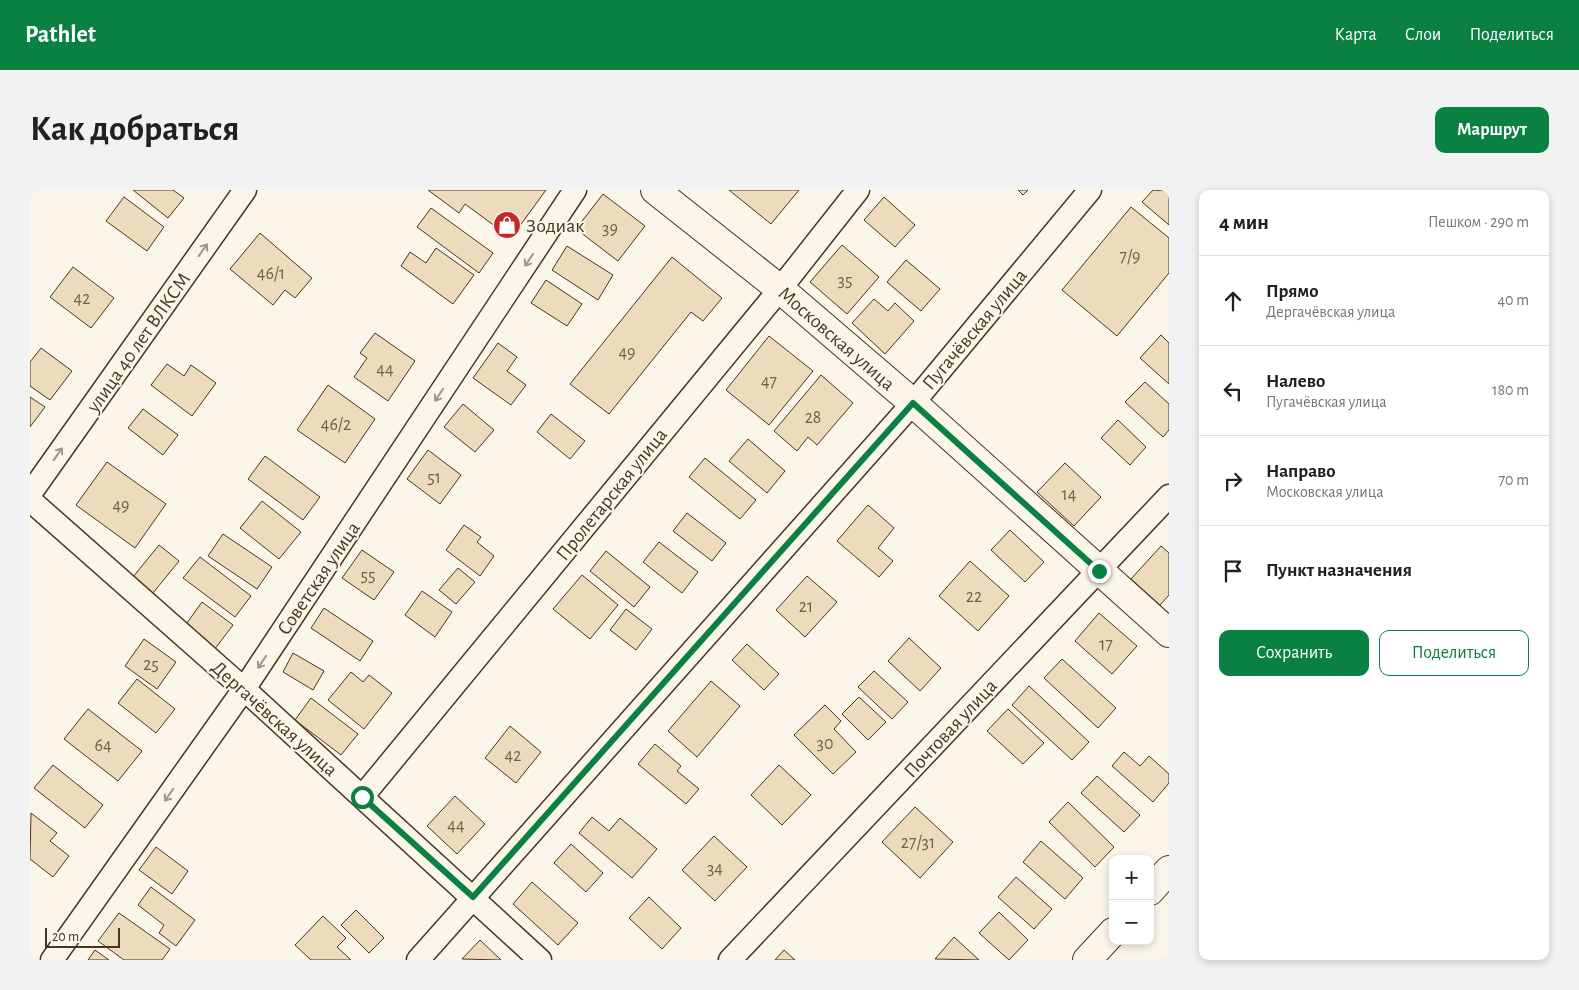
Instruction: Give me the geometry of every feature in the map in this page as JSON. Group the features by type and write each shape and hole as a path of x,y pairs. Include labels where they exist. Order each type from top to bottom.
{"main road":[{"name":"Московская улица","path":"655,190 780,289 913,403 1169,633"},
{"path":"1154,887 1169,870"},
{"path":"1087,960 1109,936"}],"street":[{"name":"улица 40 лет ВЛКСМ","path":"30,494 245,190"},
{"name":"Советская улица","path":"52,960 244,689 575,190"},
{"name":"Пролетарская улица","path":"362,797 780,289 858,190"},
{"name":"Пугачёвская улица","path":"418,960 913,403 1090,190"},
{"name":"Почтовая улица","path":"730,960 1169,496"},
{"name":"Дергачёвская улица","path":"30,500 244,689 540,960"}],"building":[{"path":"133,190 173,190 184,198 168,218"},
{"name":"Зодиак","path":"428,190 546,190 511,238 465,204 459,213"},
{"path":"729,190 799,190 771,224"},
{"path":"1018,190 1028,190 1023,195"},
{"path":"1153,190 1169,191 1169,225 1142,202"},
{"path":"603,194 645,226 618,261 576,229"},
{"path":"124,197 164,227 147,251 106,221"},
{"path":"884,197 915,225 895,247 864,220"},
{"path":"1131,207 1169,238 1169,273 1117,336 1062,290"},
{"path":"431,208 493,253 479,273 417,227"},
{"path":"260,233 312,278 295,298 285,290 273,305 230,269"},
{"path":"842,245 879,277 847,314 810,282"},
{"path":"567,246 613,275 598,300 552,270"},
{"path":"436,248 474,275 453,304 401,266 410,252 426,263"},
{"path":"672,257 722,298 703,321 691,312 609,414 570,384"},
{"path":"906,260 940,289 921,311 887,282"},
{"path":"73,267 114,298 91,328 50,297"},
{"path":"546,280 582,304 567,326 531,303"},
{"path":"874,299 888,311 895,303 914,321 885,354 852,323"},
{"path":"375,333 415,361 388,401 354,377 367,358 360,353"},
{"path":"1161,335 1169,343 1169,384 1140,358"},
{"path":"769,336 813,371 769,425 726,390"},
{"path":"498,343 517,357 507,371 526,385 511,405 473,378"},
{"path":"41,348 72,371 50,400 30,386 30,362"},
{"path":"167,364 184,376 191,365 216,383 192,416 151,385"},
{"path":"821,375 853,403 817,445 808,437 797,451 774,431"},
{"path":"1145,382 1169,404 1169,430 1163,437 1125,402"},
{"path":"328,385 375,419 345,463 297,430"},
{"path":"30,397 45,407 30,427"},
{"path":"463,404 494,430 475,452 444,427"},
{"path":"143,409 178,435 163,455 128,428"},
{"path":"551,414 585,441 570,459 537,432"},
{"path":"1118,420 1146,447 1130,465 1101,438"},
{"path":"748,439 785,471 767,493 729,461"},
{"path":"428,450 461,475 440,504 407,479"},
{"path":"265,456 320,497 303,520 248,479"},
{"path":"705,458 756,500 740,519 689,477"},
{"path":"107,462 166,504 135,548 76,505"},
{"path":"1065,463 1101,497 1074,526 1037,492"},
{"path":"262,501 301,532 279,559 240,528"},
{"path":"868,505 894,528 878,548 893,561 879,577 837,541"},
{"path":"687,513 726,543 712,561 673,531"},
{"path":"464,525 481,537 477,542 494,556 480,576 446,550"},
{"path":"1010,530 1044,562 1025,582 991,550"},
{"path":"223,534 272,567 257,589 208,556"},
{"path":"659,542 698,572 682,593 643,562"},
{"path":"159,545 179,561 153,593 133,577"},
{"path":"1161,546 1169,553 1169,595 1160,605 1131,579"},
{"path":"362,550 394,572 374,600 342,578"},
{"path":"606,551 650,587 634,607 590,571"},
{"path":"200,557 251,596 235,617 183,578"},
{"path":"970,561 1009,596 978,631 939,596"},
{"path":"458,568 475,582 456,604 439,590"},
{"path":"582,575 618,605 590,639 553,609"},
{"path":"807,576 837,602 805,637 776,610"},
{"path":"422,591 452,612 435,637 405,615"},
{"path":"202,602 233,625 214,650 184,627"},
{"path":"324,608 373,641 360,661 311,628"},
{"path":"626,609 652,629 636,650 610,630"},
{"path":"1099,613 1137,646 1112,674 1075,641"},
{"path":"909,638 941,668 920,691 888,661"},
{"path":"144,639 176,662 157,689 125,666"},
{"path":"747,644 779,674 764,690 732,660"},
{"path":"293,653 324,671 313,690 283,672"},
{"path":"1062,659 1116,708 1098,728 1044,678"},
{"path":"874,671 908,702 892,719 858,687"},
{"path":"351,672 363,682 369,675 392,693 364,729 328,700"},
{"path":"137,679 175,709 156,733 118,703"},
{"path":"711,681 740,706 697,757 668,731"},
{"path":"1029,686 1089,742 1072,760 1012,705"},
{"path":"859,697 886,722 868,740 842,714"},
{"path":"311,698 358,734 341,755 295,720"},
{"path":"825,705 841,721 834,729 856,752 833,774 794,735"},
{"path":"88,709 142,751 118,781 64,739"},
{"path":"1008,709 1044,743 1023,764 987,731"},
{"path":"510,726 541,752 516,783 485,758"},
{"path":"655,744 681,766 677,771 699,789 686,804 638,764"},
{"path":"1124,752 1140,766 1149,756 1169,774 1169,783 1153,802 1112,766"},
{"path":"53,765 103,805 85,828 34,788"},
{"path":"779,765 811,795 782,825 751,795"},
{"path":"1097,776 1140,815 1124,832 1081,793"},
{"path":"455,796 485,824 457,854 427,826"},
{"path":"1068,802 1114,847 1095,867 1049,822"},
{"path":"915,807 953,842 920,878 882,842"},
{"path":"31,813 57,833 50,841 69,856 53,877 30,859"},
{"path":"592,817 609,831 620,818 657,849 632,878 579,833"},
{"path":"714,836 747,867 715,901 682,870"},
{"path":"1041,841 1083,878 1065,899 1023,862"},
{"path":"571,844 603,873 586,892 554,863"},
{"path":"156,847 188,871 172,894 139,870"},
{"path":"1016,877 1052,909 1034,929 998,897"},
{"path":"532,882 578,923 558,945 513,904"},
{"path":"151,887 195,920 176,946 159,933 164,925 138,905"},
{"path":"649,897 681,928 662,949 629,918"},
{"path":"356,910 384,938 369,953 341,925"},
{"path":"999,912 1028,940 1009,960 979,933"},
{"path":"119,913 170,949 162,960 124,960 98,941"},
{"path":"323,916 346,938 337,947 351,960 311,960 295,945"},
{"path":"954,937 979,960 935,959"},
{"path":"480,940 501,960 462,959"},
{"path":"95,950 109,960 88,960"},
{"path":"784,950 795,960 775,960"}],"place":[{"name":"Зодиак","path":"507,225"}],"route":[{"path":"362,797 473,897 913,403 1099,571"}]}
